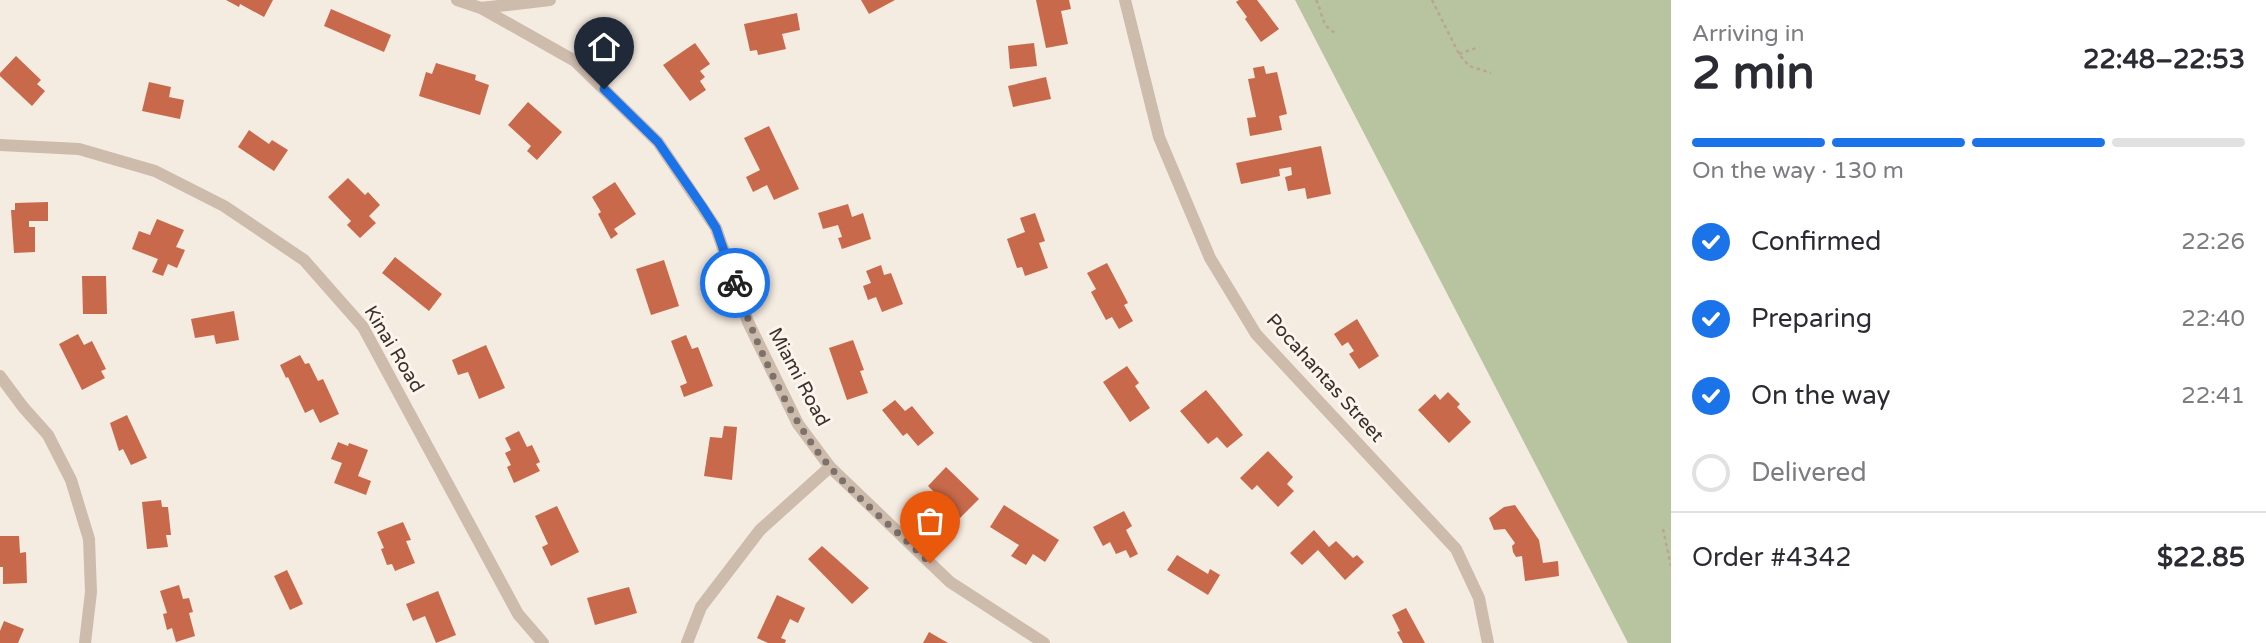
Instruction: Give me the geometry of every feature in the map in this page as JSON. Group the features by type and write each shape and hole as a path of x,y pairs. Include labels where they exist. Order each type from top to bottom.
{"street":[{"path":"457,0 481,8 550,0"},
{"name":"Pocahantas Street","path":"1125,0 1159,137 1210,258 1256,334 1456,549 1479,598 1488,643"},
{"name":"Miami Road","path":"481,8 575,61 658,142 716,228 748,321 798,424 830,467 950,582 1044,643"},
{"name":"Kinai Road","path":"0,145 79,149 155,171 224,206 304,260 362,327 518,614 543,643"},
{"path":"0,376 48,435 71,480 89,539 91,592 85,643"},
{"path":"687,643 701,607 760,530 830,467"}],"path":[{"path":"1316,0 1322,12 1323,23 1336,33"},
{"path":"1432,0 1459,54 1469,66 1491,73"},
{"path":"1459,54 1479,47"},
{"path":"1663,529 1671,566"}],"green space":[{"path":"1295,0 1671,0 1671,643 1628,643"}],"building":[{"path":"226,0 273,0 264,17"},
{"path":"861,0 895,0 869,14"},
{"path":"1036,0 1069,0 1071,9 1061,11 1068,44 1046,48"},
{"path":"1257,0 1279,29 1261,42 1236,2"},
{"path":"331,9 391,35 384,52 324,26"},
{"path":"797,13 800,30 782,34 786,49 758,55 757,50 750,51 744,24"},
{"path":"695,43 710,64 700,71 705,77 700,81 706,90 690,101 663,65"},
{"path":"1034,43 1037,66 1010,69 1008,46"},
{"path":"16,56 41,80 37,84 45,91 32,106 0,76"},
{"path":"436,63 476,75 475,80 489,85 480,115 419,96 426,72 432,74"},
{"path":"1264,66 1266,74 1277,72 1287,114 1279,116 1282,130 1250,136 1247,118 1256,117 1248,79 1255,78 1253,68"},
{"path":"1046,77 1051,99 1013,107 1008,86"},
{"path":"149,82 171,87 169,97 184,100 180,119 142,111"},
{"path":"528,102 562,132 537,160 527,151 531,146 508,125"},
{"path":"769,126 799,189 774,200 767,185 753,192 746,177 760,170 744,138"},
{"path":"249,130 269,144 272,140 288,150 274,171 238,147"},
{"path":"1321,146 1331,194 1307,199 1305,188 1288,191 1285,177 1292,175 1291,167 1279,169 1280,176 1241,184 1236,163"},
{"path":"348,178 365,195 368,192 380,205 369,216 376,223 360,238 347,225 351,221 328,197"},
{"path":"615,182 636,214 614,229 618,234 611,239 592,197"},
{"path":"48,202 48,221 29,221 29,227 35,227 35,252 14,253 11,210 15,210 15,203"},
{"path":"848,204 852,217 863,213 871,239 842,249 838,238 842,237 838,225 823,229 818,213"},
{"path":"1035,213 1045,241 1039,243 1048,268 1025,276 1022,267 1017,268 1007,239 1025,232 1020,218"},
{"path":"157,219 184,230 176,247 185,250 177,268 168,264 163,276 152,272 158,259 132,249 139,231 150,235"},
{"path":"395,257 442,294 429,311 382,273"},
{"path":"664,260 679,306 651,315 636,269"},
{"path":"1107,263 1128,303 1124,305 1133,321 1119,329 1112,317 1106,320 1091,292 1096,289 1087,273"},
{"path":"881,265 884,275 891,273 903,304 882,312 876,297 868,300 863,286 871,283 866,271"},
{"path":"82,276 106,276 107,314 83,314"},
{"path":"234,311 239,340 216,344 214,335 195,338 191,319"},
{"path":"1357,319 1379,356 1359,369 1349,354 1354,351 1348,342 1342,346 1334,334"},
{"path":"78,334 84,345 92,341 106,369 101,371 105,378 82,390 59,344"},
{"path":"686,335 692,349 698,347 713,386 684,397 680,386 687,383 671,341"},
{"path":"853,340 864,370 860,371 868,393 847,400 829,348"},
{"path":"486,345 505,388 479,399 468,372 458,375 452,360"},
{"path":"300,355 305,364 309,363 318,381 323,379 339,414 320,423 313,409 305,413 280,365"},
{"path":"1127,366 1139,383 1135,386 1150,408 1130,422 1103,382"},
{"path":"1206,390 1243,435 1227,448 1217,437 1208,444 1180,411"},
{"path":"1448,392 1460,404 1457,407 1471,422 1449,443 1418,410 1435,394 1440,400"},
{"path":"895,400 905,411 912,406 934,433 918,446 907,433 903,436 882,410"},
{"path":"127,415 147,458 131,465 123,449 119,451 110,423"},
{"path":"724,426 737,427 732,480 704,476 710,437 722,438"},
{"path":"519,431 527,447 532,445 540,462 536,464 540,471 514,483 507,467 511,465 505,453 511,450 505,438"},
{"path":"338,442 368,450 358,476 371,481 366,495 334,483 342,463 331,459"},
{"path":"1268,451 1293,477 1287,484 1294,491 1278,507 1257,485 1252,490 1240,478"},
{"path":"946,467 979,499 960,518 928,486"},
{"path":"161,500 162,507 168,507 171,535 166,535 168,547 147,549 142,502"},
{"path":"1004,505 1059,540 1045,562 1033,554 1026,565 1011,556 1019,545 990,527"},
{"path":"1515,505 1539,540 1543,563 1558,561 1559,576 1525,581 1522,556 1516,557 1513,552 1512,546 1515,543 1505,529 1494,530 1489,518 1504,507"},
{"path":"557,506 579,552 551,566 542,547 548,544 535,516"},
{"path":"1124,511 1132,526 1126,530 1138,554 1130,558 1126,550 1116,554 1110,542 1103,546 1093,527"},
{"path":"403,522 411,540 406,541 415,563 395,571 392,564 387,565 377,532"},
{"path":"1314,530 1329,547 1336,541 1353,558 1357,555 1364,562 1345,580 1318,550 1302,565 1290,553"},
{"path":"0,536 19,536 20,553 26,552 27,583 3,584"},
{"path":"822,546 869,588 852,604 808,559"},
{"path":"1177,555 1208,574 1210,569 1220,575 1208,595 1167,570"},
{"path":"287,570 303,604 290,610 274,576"},
{"path":"179,585 183,599 189,598 193,612 189,613 195,636 176,642 172,628 167,630 163,614 167,613 160,591"},
{"path":"629,587 637,613 595,625 587,598"},
{"path":"438,591 456,635 436,643 425,616 413,621 406,604"},
{"path":"777,595 805,608 798,623 790,619 781,638 786,640 785,643 768,643 757,638"},
{"path":"1406,608 1425,643 1403,643 1397,632 1400,631 1392,615"},
{"path":"4,621 24,629 18,643 0,643 0,631"},
{"path":"929,632 948,643 923,643"}],"way so far":[{"path":"735,283 748,321 798,424 830,467 930,563"}],"route":[{"path":"604,89 658,142 702,206 716,228 735,283"}]}
